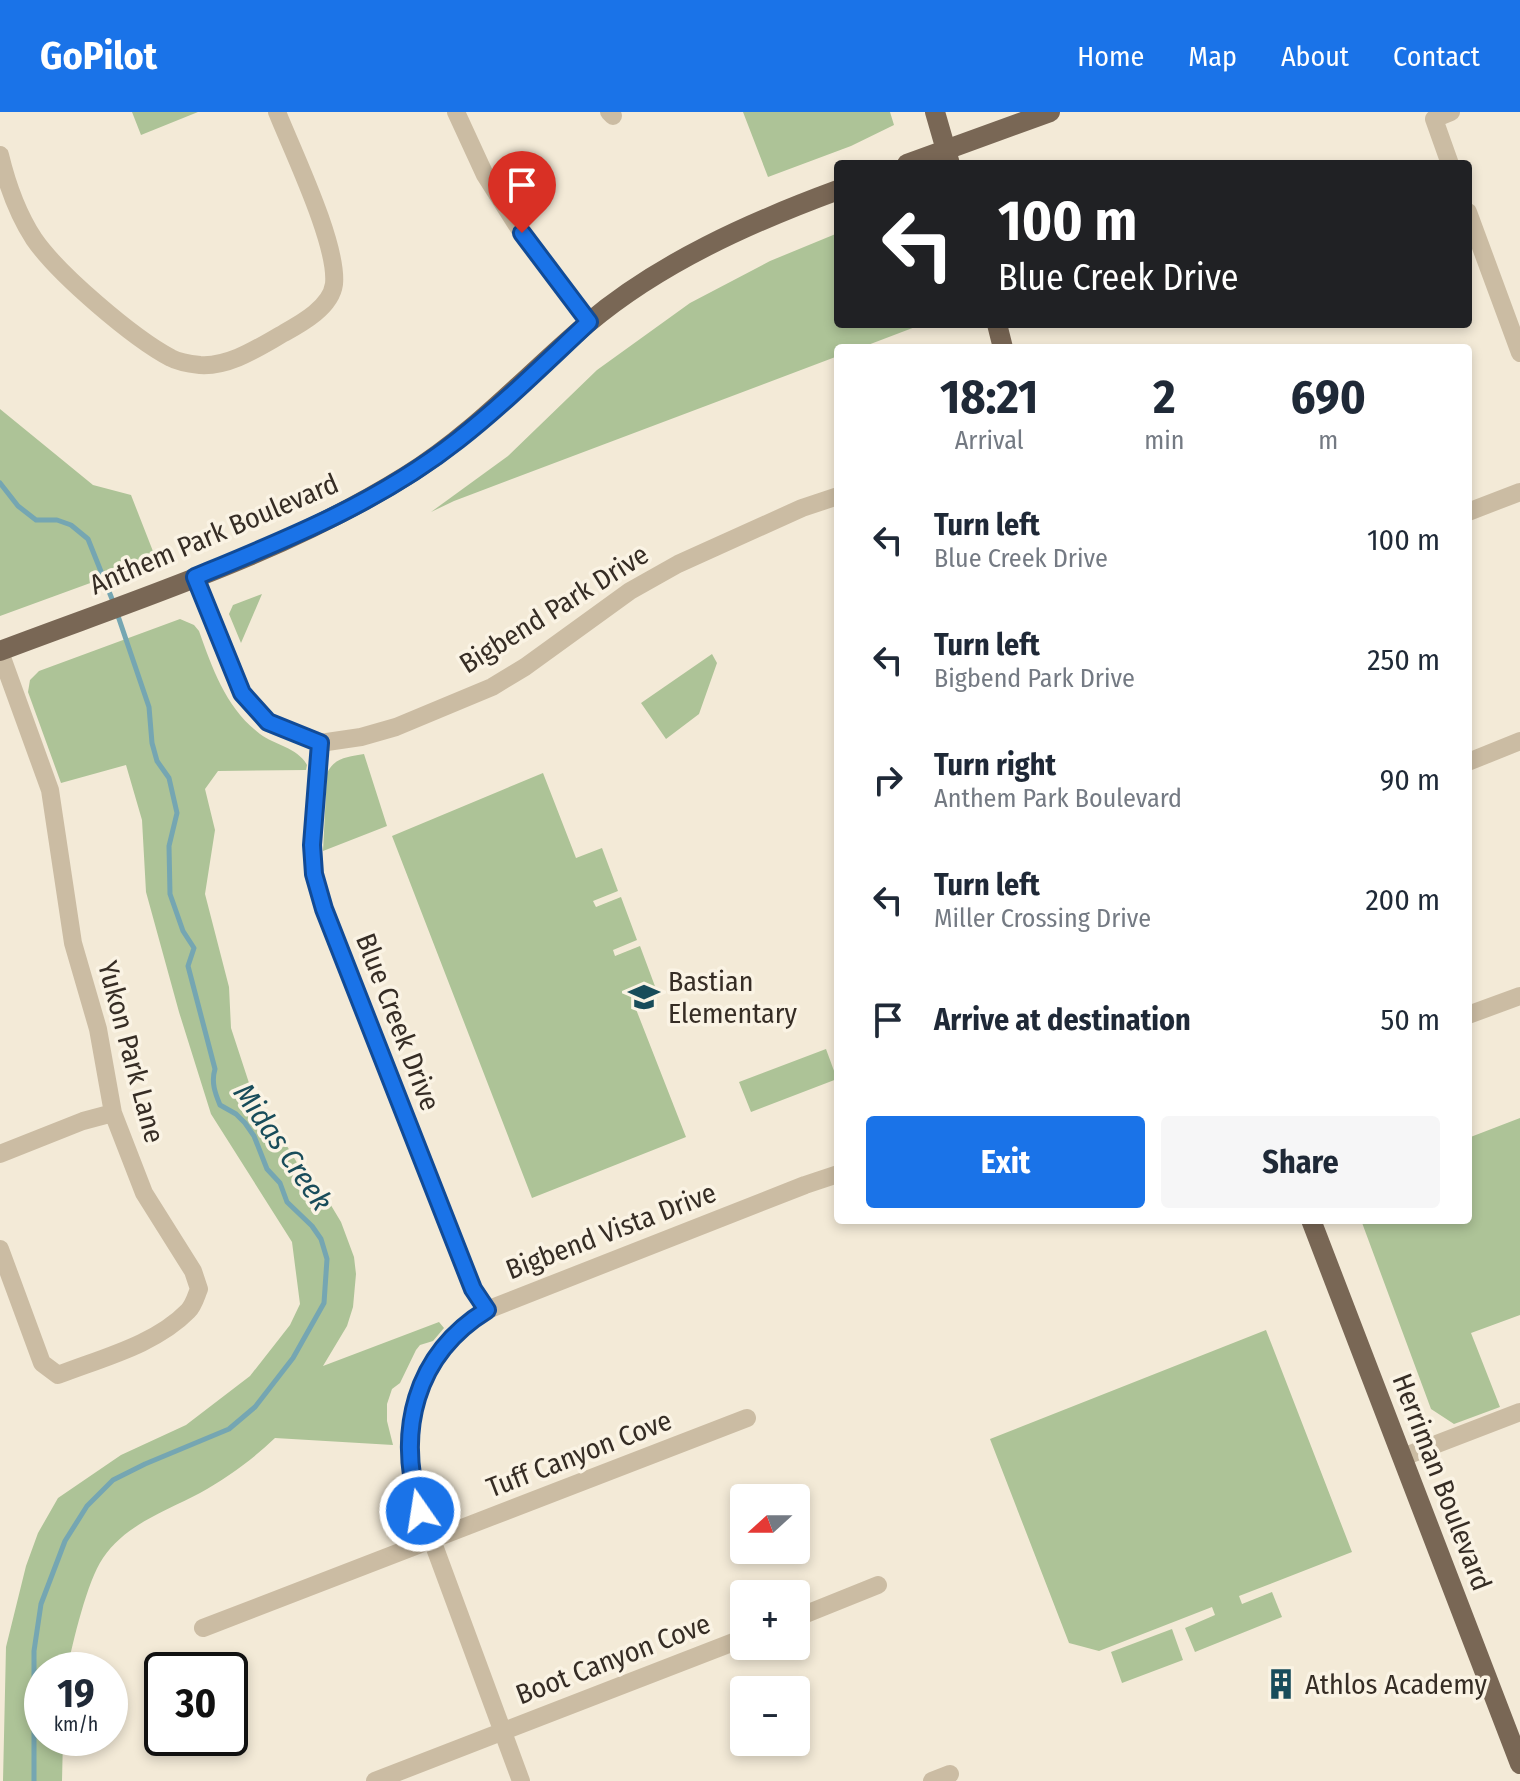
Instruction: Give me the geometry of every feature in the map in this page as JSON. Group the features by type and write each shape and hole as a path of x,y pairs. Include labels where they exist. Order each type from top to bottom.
{"main road":[{"path":"935,112 948,157 1050,112"},
{"name":"Anthem Park Boulevard","path":"0,651 195,577 328,522 408,475 458,440 589,322 646,283 705,247 834,192"},
{"name":"Herriman Boulevard","path":"1313,1224 1520,1764"}],"street":[{"path":"0,155 14,201 34,238 56,265 147,342 174,359 200,365 235,359 287,332 310,318 332,291 333,258 277,112"},
{"path":"456,112 485,175 522,233 589,322"},
{"path":"1449,160 1434,119 1451,112"},
{"path":"1472,223 1520,353"},
{"path":"1472,510 1520,492"},
{"name":"Bigbend Park Drive","path":"320,743 361,737 396,727 492,687 525,667 630,591 678,564 802,508 834,497"},
{"path":"195,577 242,693 268,722 320,743"},
{"name":"Yukon Park Lane","path":"0,651 50,790 73,943 98,1029 113,1113 144,1193 193,1271 199,1289 191,1309 167,1328 143,1341 58,1375 42,1363 0,1249"},
{"path":"1472,760 1520,741"},
{"name":"Blue Creek Drive","path":"320,743 312,845 314,874 324,909 473,1289 487,1310"},
{"path":"1472,1014 1520,996"},
{"path":"0,1154 83,1121 113,1113"},
{"name":"Bigbend Vista Drive","path":"521,1781 431,1542 411,1477 409,1441 415,1403 426,1376 441,1351 460,1329 487,1310 834,1175"},
{"path":"1403,1457 1520,1412"},
{"name":"Tuff Canyon Cove","path":"203,1628 747,1418"},
{"path":"810,1612 878,1585"},
{"name":"Boot Canyon Cove","path":"375,1781 730,1643"},
{"path":"932,1781 950,1774"}],"green space":[{"path":"132,112 198,112 141,135"},
{"path":"743,112 890,112 894,125 851,146 768,177"},
{"path":"834,235 834,328 912,328 870,344 834,344 834,358 431,512 508,456 597,370 690,303 770,261"},
{"path":"0,409 93,485 131,495 156,559 0,616"},
{"path":"262,594 241,643 229,614 233,605"},
{"path":"180,619 194,625 199,631 215,674 229,700 248,724 266,738 292,751 307,765 306,770 218,771 205,789 215,830 205,894 229,987 231,1028 249,1083 299,1166 329,1202 341,1222 354,1257 353,1307 347,1326 323,1366 439,1322 444,1328 433,1341 420,1345 400,1383 392,1389 387,1404 387,1421 393,1445 275,1438 230,1474 135,1527 112,1546 91,1581 71,1652 24,1652 24,1756 63,1756 62,1781 3,1781 6,1647 26,1566 38,1533 58,1498 121,1455 186,1425 250,1376 290,1325 300,1304 292,1242 211,1114 146,892 142,820 126,765 61,783 28,692 30,680 39,671"},
{"path":"712,654 717,663 699,714 666,739 641,703"},
{"path":"364,754 387,826 323,851 327,773 338,761"},
{"path":"543,773 576,858 602,848 618,891 593,901 596,907 621,897 637,940 613,950 615,956 640,946 656,989 632,999 686,1137 532,1198 392,836"},
{"path":"826,1049 834,1071 834,1080 751,1112 739,1082"},
{"path":"1520,1118 1520,1315 1471,1333 1500,1407 1454,1424 1431,1409 1362,1224 1472,1224 1472,1136"},
{"path":"1266,1330 1352,1552 1239,1596 1242,1604 1272,1592 1282,1617 1195,1652 1185,1628 1215,1615 1212,1607 1099,1651 1069,1643 990,1439"},
{"path":"1172,1629 1183,1660 1122,1683 1111,1652"}],"waterway":[{"name":"Midas Creek","path":"0,483 18,506 36,520 57,520 71,525 88,539 114,604"},
{"name":"Midas Creek","path":"34,1781 34,1651 41,1604 65,1541 87,1506 113,1480 229,1429 255,1407 293,1358 324,1303 327,1259 321,1239 287,1202 280,1183 267,1169 254,1136 245,1123 220,1105 215,1092 215,1069 188,966 194,948 183,931 170,894 169,846 177,813 169,778 157,761 149,707 117,613"}],"place":[{"name":"Bastian Elementary","path":"644,997"},
{"name":"Athlos Academy","path":"1281,1684"}],"route":[{"path":"420,1511 409,1460 415,1403 433,1363 450,1339 487,1310 473,1289 324,909 314,874 312,845 320,743 268,722 242,693 195,577 328,522 408,475 458,440 589,322 522,233"}]}
